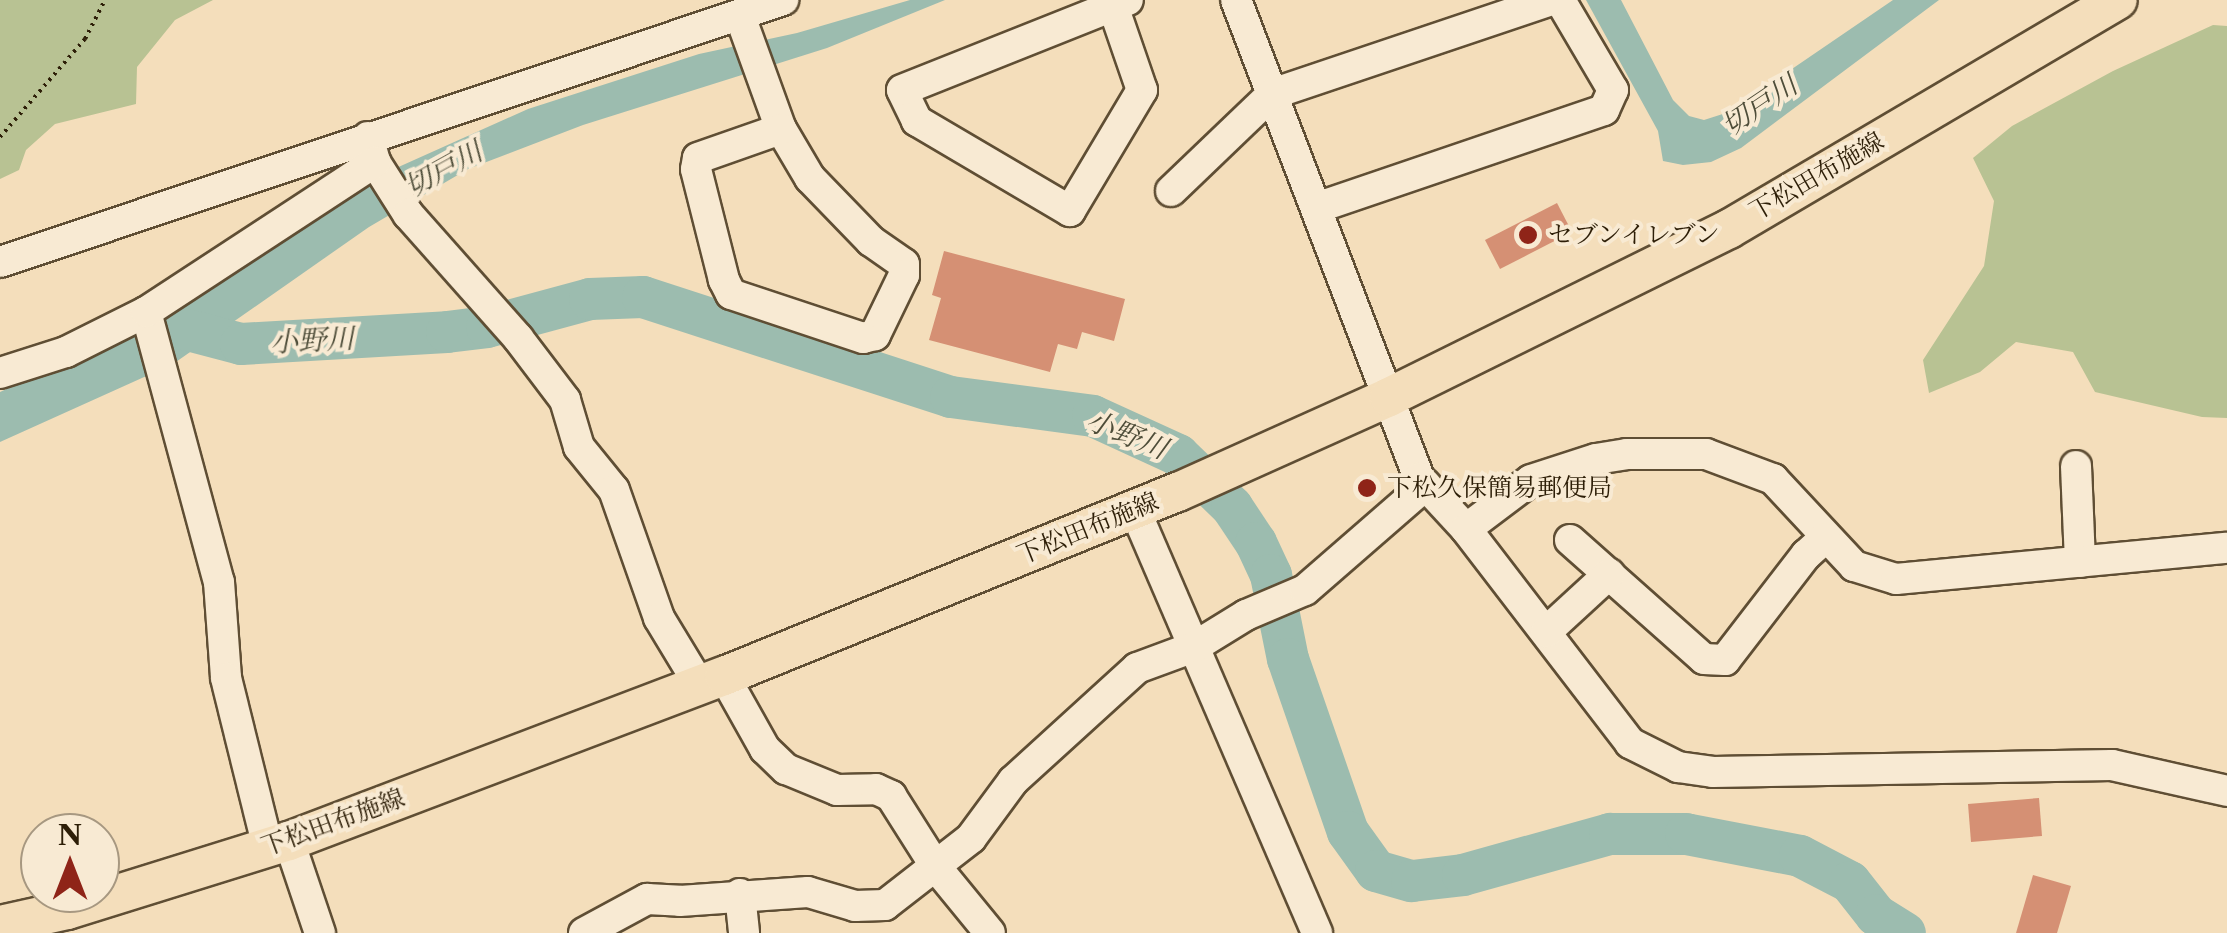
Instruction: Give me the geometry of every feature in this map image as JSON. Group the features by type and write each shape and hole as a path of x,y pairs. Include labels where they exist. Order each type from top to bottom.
{"main road":[{"name":"下松田布施線","path":"0,925 67,910 278,845 711,680 1238,466 1389,397 1729,228 2118,0"}],"street":[{"path":"0,262 374,156 744,27 784,0"},
{"path":"1236,0 1318,207 1395,422 1426,486 1466,529 1630,743 1678,767 1713,772 2112,765 2227,791"},
{"path":"1172,190 1272,94 1551,0"},
{"path":"1318,207 1604,110 1613,90 1560,0"},
{"path":"1121,3 1142,90 1070,211 916,121 902,90 1121,3"},
{"path":"744,27 781,129 810,178 871,241 904,264 904,275 875,334 863,338 731,294 724,280 696,169 698,158 781,129"},
{"path":"374,156 408,214 518,338 565,400 579,447 614,490 659,618 764,749 786,769 836,790 876,789 892,796 936,867 990,933"},
{"path":"0,373 66,352 146,312 374,156"},
{"path":"146,312 219,582 226,678 278,845 320,933"},
{"path":"1466,529 1532,480 1596,459 1627,454 1706,454 1773,479 1854,566 1896,579 2227,548"},
{"path":"2076,466 2080,562"},
{"path":"584,933 647,899 680,901 808,892 855,906 885,905 971,838 1014,781 1137,668 1194,647 1305,590 1426,486"},
{"path":"1135,510 1317,933"},
{"path":"1570,540 1704,659 1726,660 1806,555 1825,538"},
{"path":"1546,632 1609,574"},
{"path":"740,894 744,933"}],"path":[{"path":"0,137 84,39 106,0"}],"green space":[{"path":"0,0 213,0 175,20 137,67 136,104 55,124 26,150 19,170 0,179"},
{"path":"2213,25 2227,26 2227,418 2202,417 2095,392 2073,352 2016,342 1980,372 1929,393 1923,360 1984,266 1994,201 1973,158 2012,126 2113,71"}],"water":[{"name":"切戸川","path":"910,0 945,0 827,48 583,125 468,169 369,227 173,364 0,442 0,392 171,314 365,182 528,109 699,54 797,33"},
{"name":"切戸川","path":"1586,0 1621,0 1673,100 1689,116 1704,120 1729,112 1893,0 1939,0 1741,148 1711,162 1683,165 1663,161 1658,131"}],"building":[{"path":"1557,203 1572,232 1500,269 1485,240"},
{"path":"944,251 1125,299 1114,341 1082,332 1077,349 1058,344 1050,372 929,340 941,298 932,295"},
{"path":"2039,798 2042,836 1971,842 1968,804"},
{"path":"2033,875 2071,886 2057,933 2016,933"}],"waterway":[{"name":"小野川","path":"184,329 241,344 447,332 487,327 590,299 643,297 951,397 1093,416 1178,455 1232,507 1256,543 1271,575 1288,659 1348,832 1376,871 1412,881 1463,875 1610,834 1686,834 1800,856 1850,882 1876,915 1905,933"}],"place":[{"name":"セブンイレブン","path":"1528,235"},
{"name":"下松久保簡易郵便局","path":"1367,488"}]}
